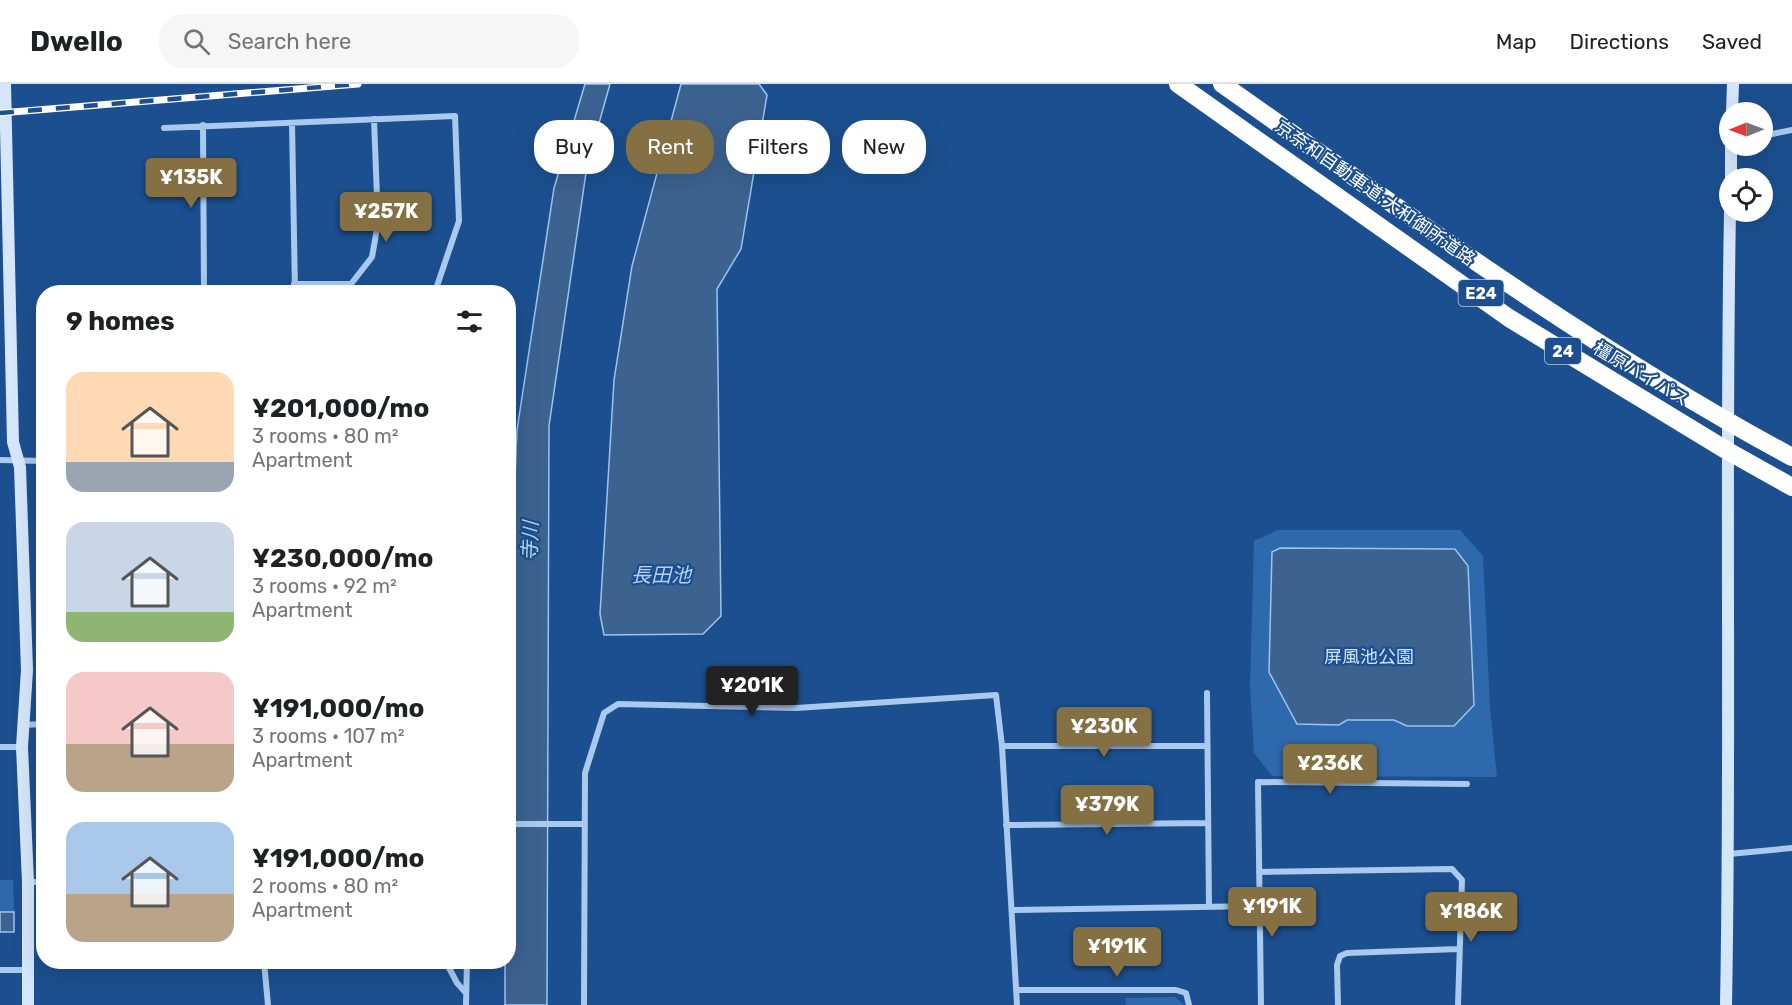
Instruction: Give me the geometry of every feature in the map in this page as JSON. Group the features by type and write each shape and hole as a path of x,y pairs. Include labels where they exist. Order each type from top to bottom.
{"highway":[{"name":"橿原バイパス","path":"1178,84 1509,318 1726,450 1792,487"},
{"name":"京奈和自動車道;大和御所道路","path":"1184,84 1513,315 1722,442 1792,480"},
{"name":"京奈和自動車道;大和御所道路","path":"1222,84 1524,296 1739,429 1792,455"},
{"name":"橿原バイパス","path":"1233,84 1528,293 1792,455"}],"street":[{"path":"5,84 5,327 13,442 20,467 27,670 22,747 28,882 28,1005"},
{"path":"1732,102 1733,84"},
{"path":"164,128 455,116 459,221 437,285"},
{"path":"292,123 294,284 351,284 372,257 378,223 374,119"},
{"path":"203,126 204,285"},
{"path":"1773,134 1792,130"},
{"path":"1726,1005 1729,854 1726,416 1730,222"},
{"path":"0,460 36,461"},
{"path":"1207,693 1209,906"},
{"path":"584,1005 585,773 604,712 618,704 796,708 996,695 1002,746 1017,1005"},
{"path":"22,724 36,724"},
{"path":"1002,746 1207,746"},
{"path":"0,747 22,747"},
{"path":"1261,1005 1258,782 1467,784"},
{"path":"1006,825 1208,823"},
{"path":"516,824 585,824"},
{"path":"1729,854 1792,849"},
{"path":"1259,872 1452,869 1462,880 1458,1005"},
{"path":"28,882 36,882"},
{"path":"1011,910 1260,906"},
{"path":"1338,1005 1337,964 1340,956 1347,953 1459,950"},
{"path":"265,969 268,1005"},
{"path":"450,969 457,983 466,993"},
{"path":"466,1005 467,969"},
{"path":"0,970 28,970"},
{"path":"1017,990 1176,990 1186,993 1190,1005"}],"green space":[{"name":"屏風池公園","path":"1278,530 1460,530 1483,556 1490,707 1497,777 1272,776 1254,753 1250,687 1254,541"},
{"path":"0,880 13,880 14,912 0,912"},
{"path":"1175,997 1184,1005 1126,1005 1125,998"}],"water":[{"path":"585,84 610,84 600,120 574,120"},
{"name":"長田池","path":"681,84 759,84 767,95 763,120 726,120 726,174 754,174 741,249 717,289 721,616 703,634 604,635 600,614 614,380 632,266 657,174 714,174 714,120 671,120"},
{"name":"寺川","path":"558,174 586,174 549,426 547,1005 505,1005 505,969 516,969 517,430 554,188"},
{"path":"1280,548 1455,549 1468,566 1474,705 1454,726 1407,726 1394,720 1347,720 1339,725 1297,724 1269,672 1272,552"},
{"path":"0,912 14,912 14,932 0,932"}],"railway":[{"path":"0,113 358,84"}]}
